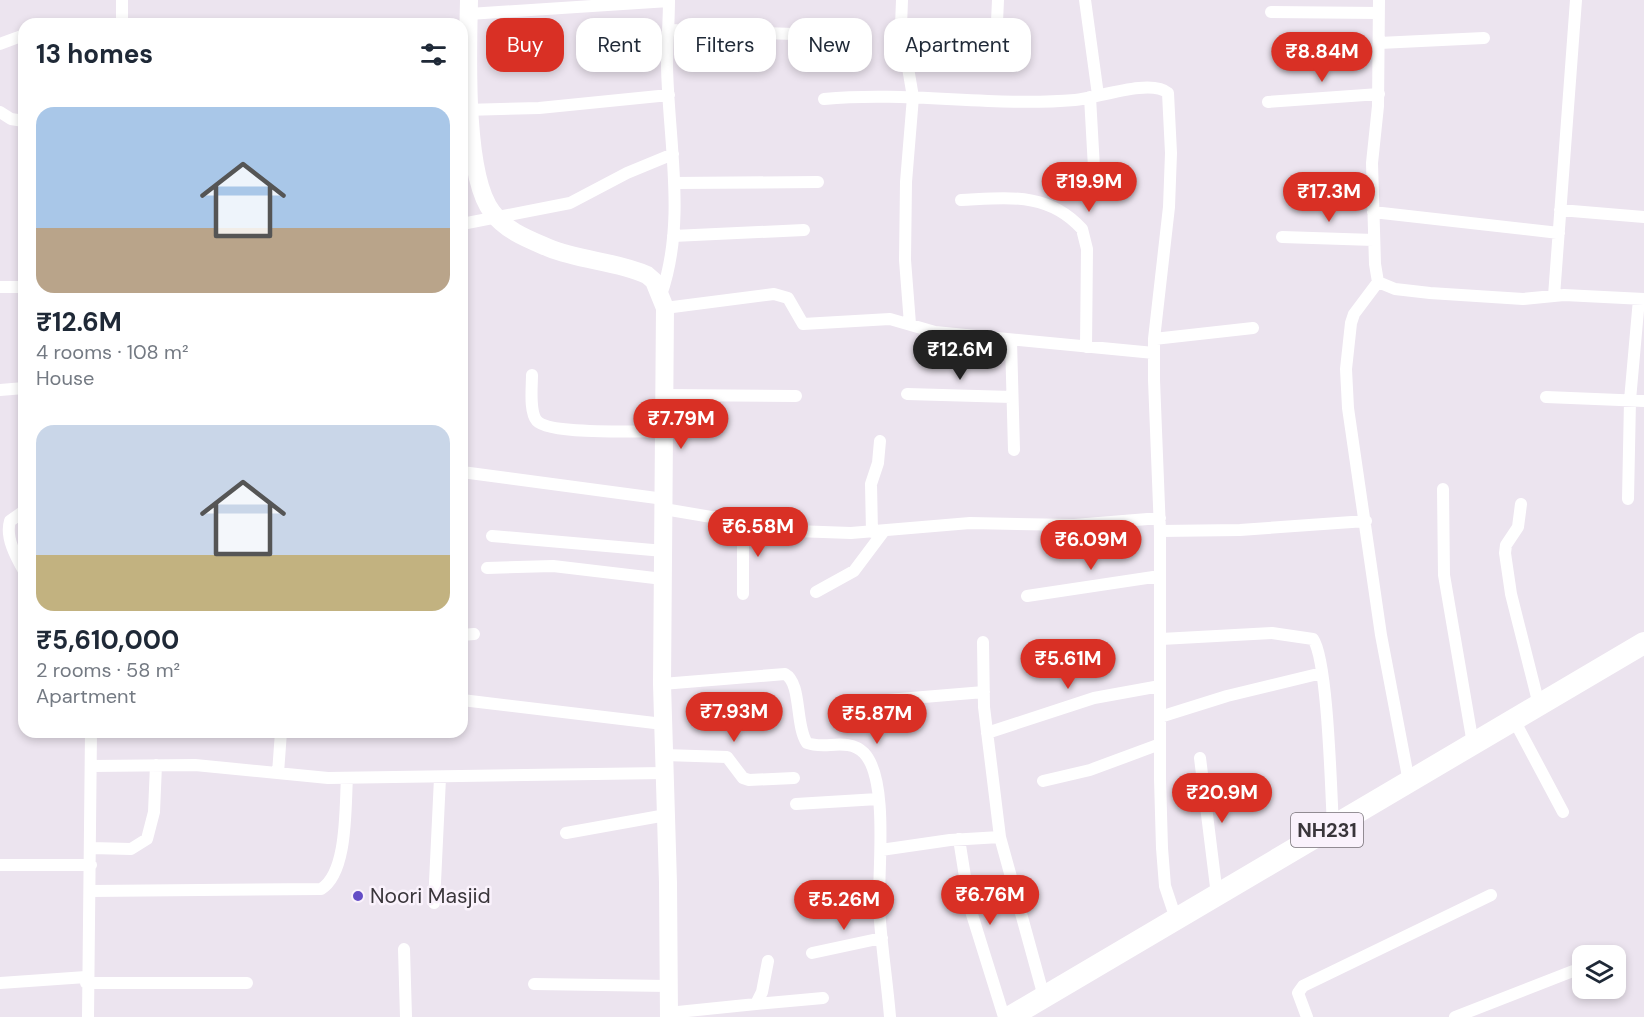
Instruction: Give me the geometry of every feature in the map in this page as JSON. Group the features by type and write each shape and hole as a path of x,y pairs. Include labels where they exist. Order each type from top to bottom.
{"highway":[{"name":"NH231","path":"1010,1017 1644,643"}],"street":[{"path":"122,0 122,18"},
{"path":"468,41 469,7 669,0 669,95 674,183 673,236 663,302 662,684 668,1015 823,998"},
{"path":"902,0 901,27 913,97 906,182 905,249 910,324"},
{"path":"997,18 998,0"},
{"path":"1085,0 1094,96 1094,168"},
{"path":"1379,0 1378,94 1372,153 1374,240 1378,282 1395,289 1430,293 1536,300 1554,296 1642,299 1629,400 1628,499"},
{"path":"1554,296 1576,0"},
{"path":"1271,12 1379,13"},
{"path":"669,30 788,34"},
{"path":"0,44 18,37"},
{"path":"1379,43 1484,38"},
{"path":"824,99 883,95 1013,103 1162,88 1168,93 1170,101 1168,207 1154,353 1160,518 1160,744 1165,886 1176,919"},
{"path":"1268,102 1378,94"},
{"path":"468,110 539,108 669,95"},
{"path":"0,112 11,119 18,120"},
{"path":"468,122 479,185 485,202 496,217 516,233 551,248 646,275 654,281 663,302"},
{"path":"468,223 570,203 627,172 673,154"},
{"path":"674,183 818,182"},
{"path":"960,200 1023,197 1037,200 1082,229 1087,249 1086,347"},
{"path":"1560,210 1644,217"},
{"path":"1373,212 1559,233"},
{"path":"673,236 804,230"},
{"path":"1282,237 1374,240"},
{"path":"1378,282 1354,314 1347,369 1348,408 1381,635 1409,782"},
{"path":"0,287 18,286"},
{"path":"663,302 774,294 788,298 803,324 890,319 935,332 1154,353"},
{"path":"1154,339 1253,328"},
{"path":"1011,340 1014,450"},
{"path":"532,375 535,417 543,425 588,432 663,431"},
{"path":"0,390 18,388"},
{"path":"907,394 1012,397"},
{"path":"663,395 796,396"},
{"path":"1546,397 1644,401"},
{"path":"816,592 854,571 878,531 871,484 878,463 880,441"},
{"path":"468,473 664,504 795,531 878,531 970,523 1074,525 1160,518"},
{"path":"1443,489 1444,574 1473,744"},
{"path":"1521,504 1518,527 1506,545 1504,553 1511,594 1539,705"},
{"path":"18,515 10,521 8,526 10,541 18,558"},
{"path":"743,521 743,594"},
{"path":"1160,531 1240,530 1366,521"},
{"path":"492,536 663,551"},
{"path":"487,568 553,566 663,579"},
{"path":"1027,596 1160,576"},
{"path":"1161,639 1272,633 1313,639 1317,645 1322,673 1333,826"},
{"path":"983,642 987,733 1000,837 1044,997"},
{"path":"1160,717 1239,693 1322,673"},
{"path":"662,684 785,674 790,677 803,737 807,743 845,744 863,752 872,765 878,799 881,850 879,904 890,1017"},
{"path":"987,733 1094,698 1160,686"},
{"path":"875,701 984,692"},
{"path":"468,701 663,724"},
{"path":"1514,720 1563,812"},
{"path":"88,1017 86,980 91,848 91,738"},
{"path":"278,773 281,738"},
{"path":"1043,781 1090,770 1160,744"},
{"path":"664,755 727,757 743,778 749,780 794,778"},
{"path":"1200,758 1217,895"},
{"path":"91,848 131,849 147,839 154,812 156,765"},
{"path":"91,766 195,765 347,778 664,773"},
{"path":"434,903 440,777"},
{"path":"90,891 321,889 327,885 342,849 347,778"},
{"path":"796,804 878,799"},
{"path":"567,833 666,815"},
{"path":"881,850 959,839 1000,837"},
{"path":"959,839 970,908 1004,1017"},
{"path":"0,865 90,865"},
{"path":"1307,1017 1298,993 1303,986 1491,895"},
{"path":"812,953 882,938"},
{"path":"404,949 406,1017"},
{"path":"756,1004 762,992 768,961"},
{"path":"1455,1017 1572,971"},
{"path":"0,983 86,980 247,983"},
{"path":"534,984 668,986"}],"place":[{"name":"Noori Masjid","path":"358,896"}]}
